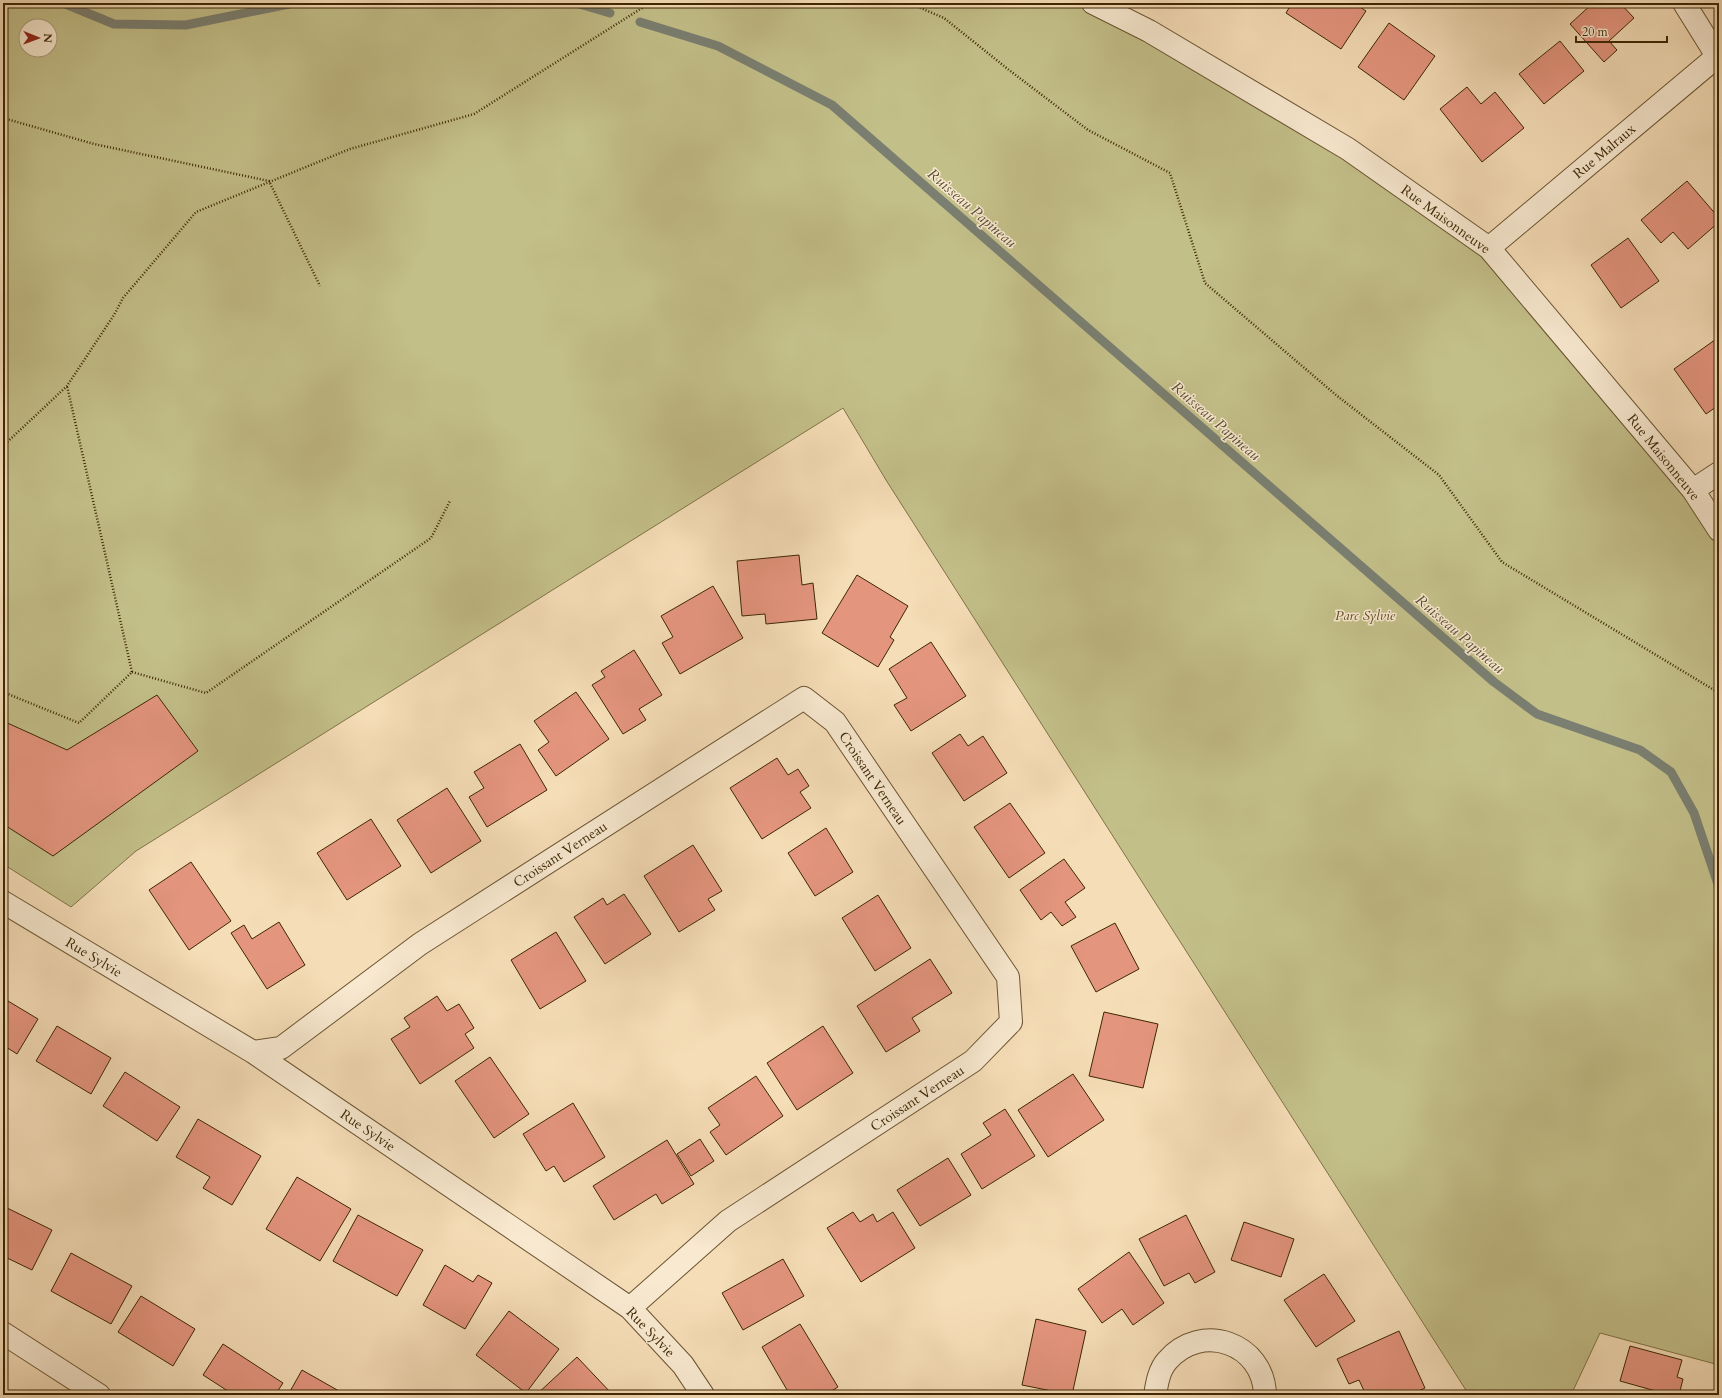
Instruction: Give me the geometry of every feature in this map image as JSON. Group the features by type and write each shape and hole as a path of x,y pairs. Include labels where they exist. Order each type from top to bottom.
{"street":[{"name":"Rue Maisonneuve","path":"1093,3 1149,31 1348,149 1489,248 1693,490 1719,530"},
{"path":"1684,3 1718,55"},
{"name":"Rue Malraux","path":"1489,248 1718,55"},
{"path":"1693,490 1719,473"},
{"name":"Croissant Verneau","path":"254,1052 281,1048 420,944 804,698 835,722 1008,977 1011,1022 973,1061 728,1221 630,1308"},
{"name":"Rue Sylvie","path":"3,902 254,1052 630,1308 683,1364 703,1395"},
{"path":"3,1333 99,1395"},
{"path":"1155,1395 1158,1378 1167,1361 1181,1348 1199,1341 1218,1340 1235,1345 1249,1355 1259,1369 1265,1386 1265,1395"}],"path":[{"path":"3,446 67,386 114,315 123,298 196,212 350,149 474,114 650,3"},
{"path":"909,3 944,18 1088,130 1170,173 1205,283 1336,395 1440,475 1502,562 1719,693"},
{"path":"3,118 94,144 269,181"},
{"path":"269,181 320,286"},
{"path":"67,386 132,672"},
{"path":"132,672 206,693 430,538 450,501"},
{"path":"3,692 79,723 132,672"}],"green space":[{"name":"Parc Sylvie","path":"3,3 617,3 623,6 624,3 1093,3 1489,248 1719,530 1719,1365 1600,1333 1571,1395 1469,1395 886,480 843,408 136,851 71,907 3,864"}],"building":[{"path":"1292,3 1354,3 1366,11 1341,49 1286,13"},
{"path":"1593,3 1620,3 1634,18 1609,41 1617,50 1604,62 1570,24"},
{"path":"1389,23 1435,56 1404,100 1358,67"},
{"path":"1560,41 1584,71 1544,104 1519,74"},
{"path":"1467,87 1481,104 1495,92 1524,128 1482,162 1440,109"},
{"path":"1687,181 1719,218 1719,222 1688,249 1673,232 1661,243 1641,220"},
{"path":"1628,238 1659,281 1621,308 1591,265"},
{"path":"1719,337 1719,405 1706,414 1674,369"},
{"path":"799,555 802,585 813,583 817,619 766,624 765,614 742,616 737,561"},
{"path":"857,575 908,606 890,637 894,640 878,667 822,633"},
{"path":"713,586 743,638 680,674 662,643 673,637 661,616"},
{"path":"931,642 966,696 911,731 894,705 907,698 889,669"},
{"path":"634,650 662,695 639,709 646,720 623,734 592,685 605,677 601,671"},
{"path":"576,692 609,739 556,776 538,750 549,742 534,721"},
{"path":"157,695 198,751 53,856 3,824 3,721 67,750"},
{"path":"960,734 968,746 983,736 1007,773 964,801 932,753"},
{"path":"520,744 547,790 487,827 469,797 484,788 474,772"},
{"path":"777,758 788,775 798,769 809,786 800,792 811,808 762,839 730,788"},
{"path":"447,788 481,841 431,873 397,820"},
{"path":"1010,803 1045,853 1009,878 974,827"},
{"path":"371,819 401,866 347,900 317,853"},
{"path":"826,828 853,872 815,896 788,853"},
{"path":"693,845 722,891 708,899 715,910 679,932 644,876"},
{"path":"1064,859 1085,888 1065,902 1076,917 1062,926 1051,912 1041,920 1020,890"},
{"path":"191,862 231,921 189,950 149,890"},
{"path":"624,894 651,934 605,964 574,917 603,898 607,905"},
{"path":"878,895 911,948 875,971 842,918"},
{"path":"279,922 305,965 267,989 231,933 244,925 252,939"},
{"path":"1115,923 1139,969 1096,992 1071,946"},
{"path":"556,932 586,981 540,1009 511,960"},
{"path":"930,959 952,993 912,1018 920,1031 886,1052 857,1006"},
{"path":"437,996 447,1011 459,1004 474,1028 465,1034 474,1048 420,1084 391,1039 410,1027 404,1018"},
{"path":"3,998 38,1019 17,1054 3,1045"},
{"path":"1104,1012 1158,1024 1143,1088 1089,1076"},
{"path":"57,1026 111,1058 91,1094 36,1061"},
{"path":"823,1026 853,1073 797,1110 767,1063"},
{"path":"490,1057 529,1114 494,1138 455,1081"},
{"path":"125,1072 180,1107 157,1141 103,1106"},
{"path":"1073,1074 1104,1120 1048,1157 1018,1110"},
{"path":"756,1076 783,1116 726,1155 710,1132 720,1125 708,1108"},
{"path":"573,1103 605,1157 564,1182 554,1166 546,1171 523,1134"},
{"path":"1005,1109 1035,1156 982,1189 961,1154 991,1135 983,1123"},
{"path":"198,1119 261,1156 232,1205 203,1188 210,1177 176,1157"},
{"path":"700,1139 714,1161 691,1176 677,1154"},
{"path":"667,1140 694,1184 662,1204 656,1194 614,1220 593,1186"},
{"path":"948,1158 971,1195 920,1226 897,1190"},
{"path":"297,1177 351,1209 320,1261 266,1229"},
{"path":"3,1206 52,1230 32,1270 3,1256"},
{"path":"853,1212 860,1222 873,1214 877,1222 893,1212 915,1248 861,1282 827,1228"},
{"path":"358,1215 423,1250 397,1296 333,1261"},
{"path":"1186,1215 1215,1272 1195,1283 1189,1273 1164,1286 1139,1239"},
{"path":"1244,1222 1294,1239 1281,1277 1231,1260"},
{"path":"1129,1252 1164,1303 1133,1325 1122,1309 1102,1323 1078,1289"},
{"path":"71,1253 132,1286 111,1324 51,1291"},
{"path":"783,1259 804,1296 743,1330 722,1293"},
{"path":"445,1265 473,1282 478,1275 492,1283 465,1329 423,1305"},
{"path":"1324,1274 1355,1321 1316,1347 1284,1300"},
{"path":"141,1296 195,1329 173,1366 118,1332"},
{"path":"509,1311 559,1349 526,1393 476,1355"},
{"path":"1036,1319 1086,1331 1072,1395 1022,1385"},
{"path":"800,1324 838,1387 825,1395 790,1395 762,1347"},
{"path":"1399,1331 1425,1388 1410,1395 1366,1395 1359,1380 1349,1384 1337,1359"},
{"path":"223,1344 283,1383 275,1395 234,1395 203,1375"},
{"path":"1630,1346 1682,1360 1677,1377 1683,1379 1679,1395 1670,1395 1620,1381"},
{"path":"577,1357 613,1395 536,1395"},
{"path":"302,1370 346,1395 288,1395"}],"waterway":[{"name":"Ruisseau Papineau","path":"63,3 114,24 186,25 294,3"},
{"name":"Ruisseau Papineau","path":"576,3 610,13"},
{"name":"Ruisseau Papineau","path":"640,22 718,46 832,105 1494,682 1537,714 1640,750 1671,772 1694,813 1719,887"}]}
